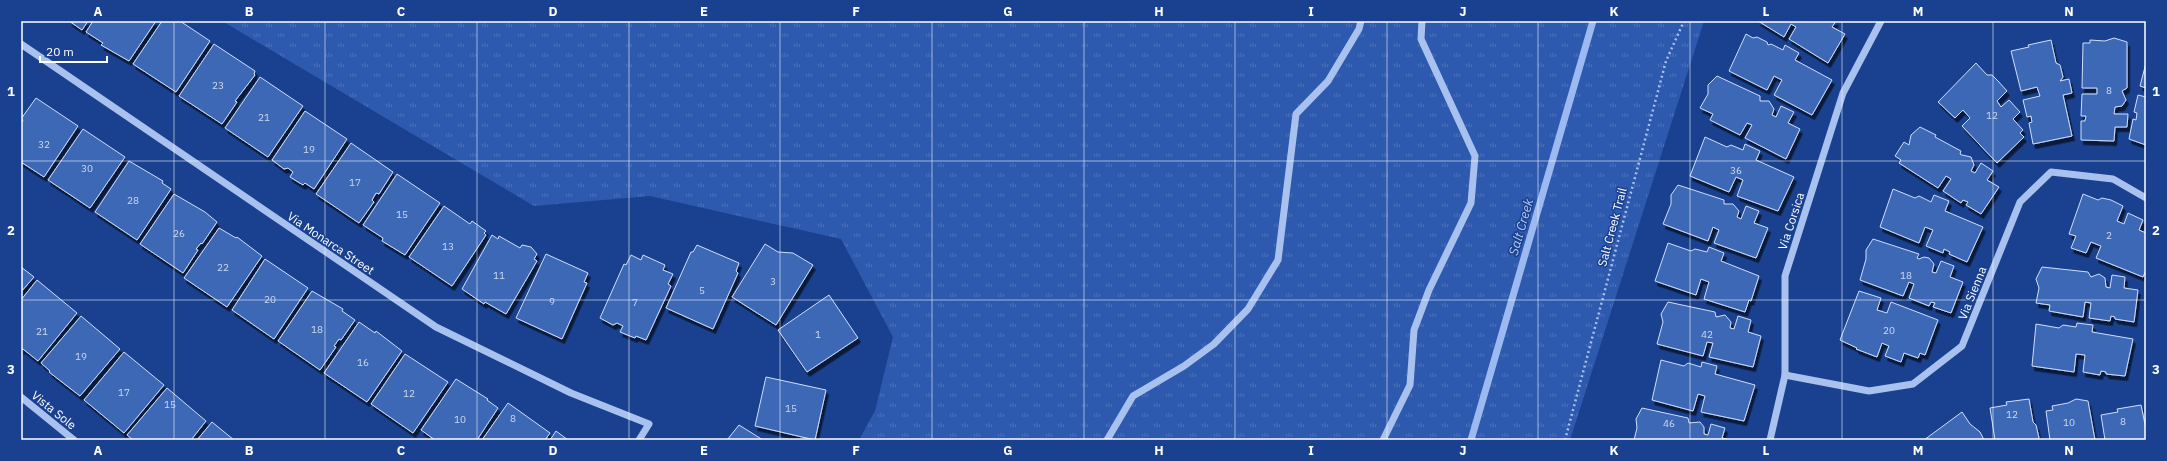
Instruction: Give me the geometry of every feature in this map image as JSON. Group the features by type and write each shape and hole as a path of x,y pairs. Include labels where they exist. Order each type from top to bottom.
{"street":[{"path":"1107,440 1133,396 1184,366 1214,344 1248,309 1256,297 1278,260 1296,114 1328,81 1359,29 1361,21"},
{"path":"1383,440 1410,385 1414,330 1429,290 1471,202 1475,156 1421,39 1422,21"},
{"name":"Via Corsica","path":"1770,440 1785,375 1785,276 1843,93 1881,21"},
{"name":"Via Monarca Street","path":"21,44 436,327 571,393 649,424 639,440"},
{"name":"Via Sienna","path":"1785,375 1869,391 1913,384 1962,346 2020,202 2051,172 2113,179 2146,198"},
{"name":"Vista Sole","path":"21,397 74,440"}],"path":[{"name":"Salt Creek Trail","path":"1565,440 1666,61 1684,21"}],"green space":[{"path":"222,21 1704,21 1570,440 859,440 875,411 893,337 841,239 650,196 534,206"}],"building":[{"path":"69,21 88,21 82,30"},
{"path":"93,21 156,21 129,61 101,45 103,43 86,32"},
{"path":"162,21 180,21 210,41 176,92 133,64"},
{"path":"1758,21 1836,21 1832,27 1845,34 1828,63 1789,39 1796,27 1791,24 1784,37"},
{"path":"1746,34 1753,38 1757,37 1767,42 1768,45 1771,44 1783,50 1785,45 1799,53 1795,60 1832,80 1812,115 1774,95 1782,80 1774,76 1767,90 1729,71"},
{"path":"2114,38 2127,42 2127,88 2122,91 2126,100 2122,106 2115,107 2114,114 2128,114 2127,127 2115,127 2114,141 2081,140 2081,121 2085,121 2086,116 2081,116 2082,94 2097,94 2097,88 2082,88 2083,43 2090,43 2090,40 2105,41"},
{"path":"2051,40 2056,63 2060,65 2063,77 2060,81 2069,79 2072,93 2063,95 2072,136 2033,144 2029,123 2032,122 2031,116 2027,117 2023,100 2040,96 2037,87 2021,91 2011,51 2029,47 2028,45"},
{"path":"214,44 255,71 255,75 235,101 237,102 222,124 179,96"},
{"path":"1976,63 1987,75 1992,75 2007,91 1997,101 2001,107 2009,100 2020,112 2013,119 2023,130 2020,133 2024,137 1997,163 1962,126 1970,118 1963,110 1955,118 1938,102"},
{"path":"2146,63 2146,88 2140,86"},
{"path":"1717,76 1760,96 1760,101 1769,101 1774,109 1772,115 1776,117 1781,106 1794,112 1788,123 1800,129 1786,159 1745,138 1752,125 1747,123 1740,135 1710,120 1713,114 1700,108 1708,94 1708,85"},
{"path":"260,77 303,106 268,157 225,128"},
{"path":"2138,95 2146,97 2146,145 2129,139 2133,119 2136,120 2137,113 2134,112"},
{"path":"36,98 78,126 44,177 21,162 21,124 23,120 21,119"},
{"path":"305,111 347,139 314,189 305,183 303,185 290,177 293,172 288,168 284,169 272,160"},
{"path":"1920,127 1961,151 1960,154 1971,157 1974,165 1971,171 1975,173 1981,163 1993,171 1987,180 1999,187 1981,214 1966,205 1968,202 1963,200 1961,203 1943,191 1951,179 1946,176 1938,188 1899,163 1901,160 1895,156 1904,142 1909,145 1911,135"},
{"path":"83,129 125,157 90,208 48,180"},
{"path":"1705,137 1727,147 1731,145 1743,150 1745,144 1760,151 1756,160 1794,177 1778,211 1737,196 1743,180 1736,177 1729,192 1690,176"},
{"path":"351,143 393,172 379,194 376,193 372,200 374,202 359,223 316,194"},
{"path":"129,161 163,181 162,183 171,189 137,240 95,212"},
{"path":"397,174 440,203 405,255 382,241 383,238 363,225"},
{"path":"1678,185 1724,200 1724,204 1733,204 1739,211 1737,217 1741,219 1746,206 1759,211 1754,223 1768,228 1756,258 1714,243 1719,230 1713,227 1708,241 1663,224 1671,204 1671,195"},
{"path":"1893,189 1915,198 1919,196 1931,202 1934,195 1949,201 1945,211 1983,227 1967,262 1949,254 1950,252 1944,249 1943,253 1926,246 1933,230 1925,227 1919,243 1880,227"},
{"path":"174,194 205,212 217,222 202,244 201,243 196,249 198,250 183,273 140,244"},
{"path":"2083,194 2098,200 2102,198 2111,200 2123,206 2117,221 2124,224 2128,213 2143,220 2139,230 2146,233 2146,270 2143,277 2096,258 2101,246 2091,242 2086,253 2071,248 2076,236 2069,234"},
{"path":"444,206 470,224 472,221 486,231 484,233 486,235 452,286 409,257"},
{"path":"219,228 236,238 237,237 262,256 227,307 184,278"},
{"path":"492,235 498,239 499,236 520,248 522,245 531,247 537,254 534,259 537,261 506,314 485,302 484,304 462,289"},
{"path":"1873,239 1919,254 1917,258 1919,259 1924,257 1929,258 1934,264 1932,272 1936,273 1941,261 1954,266 1950,277 1963,282 1951,313 1933,307 1935,303 1931,302 1929,306 1909,298 1914,284 1909,282 1903,296 1860,280 1866,259 1866,250"},
{"path":"1668,243 1691,251 1695,249 1707,252 1709,247 1724,253 1721,261 1759,276 1751,301 1749,300 1745,312 1704,299 1709,282 1701,279 1696,295 1655,281"},
{"path":"765,244 778,252 793,253 813,265 776,325 732,297"},
{"path":"697,245 739,263 736,271 738,273 713,329 666,308 691,252 693,252"},
{"path":"546,254 588,273 584,282 587,283 562,339 516,318"},
{"path":"631,255 641,260 643,255 665,265 663,270 673,274 668,284 671,286 646,340 636,336 635,338 620,332 623,326 617,323 613,325 600,318 624,264 626,265"},
{"path":"265,259 308,288 274,339 232,310"},
{"path":"21,267 34,277 21,292"},
{"path":"2042,267 2088,272 2091,277 2099,274 2105,278 2106,287 2110,288 2112,275 2125,277 2124,288 2138,290 2134,322 2115,319 2115,317 2111,316 2110,321 2089,318 2091,303 2085,302 2083,317 2049,311 2050,305 2036,303 2039,288 2036,279"},
{"path":"37,280 77,313 38,361 23,349 21,350 21,300"},
{"path":"312,291 343,309 342,311 355,320 341,340 339,339 334,346 336,347 320,370 278,341"},
{"path":"1859,291 1881,298 1877,310 1887,313 1891,302 1938,320 1925,355 1920,353 1918,358 1904,353 1901,362 1885,356 1889,346 1882,343 1877,357 1856,349 1857,348 1840,340"},
{"path":"829,295 858,338 807,372 778,330"},
{"path":"1668,302 1715,312 1716,317 1725,315 1731,322 1730,328 1734,329 1738,316 1751,320 1748,332 1761,336 1753,367 1709,357 1713,343 1707,342 1703,356 1657,344 1663,322 1661,314"},
{"path":"81,316 120,349 80,396 49,372 50,371 41,363"},
{"path":"359,322 375,333 376,331 402,351 367,402 324,373"},
{"path":"2077,323 2093,325 2092,332 2133,339 2125,376 2106,374 2106,372 2101,371 2100,375 2083,372 2085,355 2076,354 2074,372 2032,366 2036,324 2059,328 2063,325 2076,327"},
{"path":"124,352 164,385 124,433 84,400"},
{"path":"405,354 448,382 413,433 371,404"},
{"path":"1661,360 1684,366 1688,363 1701,367 1702,362 1717,366 1715,374 1755,385 1744,421 1701,412 1705,396 1698,394 1693,411 1652,400"},
{"path":"766,377 826,390 815,440 755,426"},
{"path":"456,379 488,399 487,400 498,408 477,440 435,440 421,430"},
{"path":"167,388 206,421 191,440 133,440 127,435"},
{"path":"2029,399 2033,422 2036,425 2039,438 2037,440 1995,440 1990,408 2007,405 2006,402"},
{"path":"2076,399 2088,401 2095,440 2050,440 2046,411 2053,410 2052,406 2068,403"},
{"path":"508,403 550,433 545,440 482,440"},
{"path":"2141,405 2146,429 2146,440 2105,440 2101,415 2118,412 2117,409"},
{"path":"1642,408 1688,418 1689,423 1700,422 1704,427 1704,434 1708,435 1711,424 1725,428 1722,438 1730,440 1634,440 1637,428 1636,419"},
{"path":"1962,412 1970,424 1980,432 1984,440 1924,440"},
{"path":"212,422 234,440 197,440"},
{"path":"739,425 763,440 727,440"},
{"path":"556,431 568,440 550,440"}],"waterway":[{"name":"Salt Creek","path":"1471,440 1593,21"}]}
